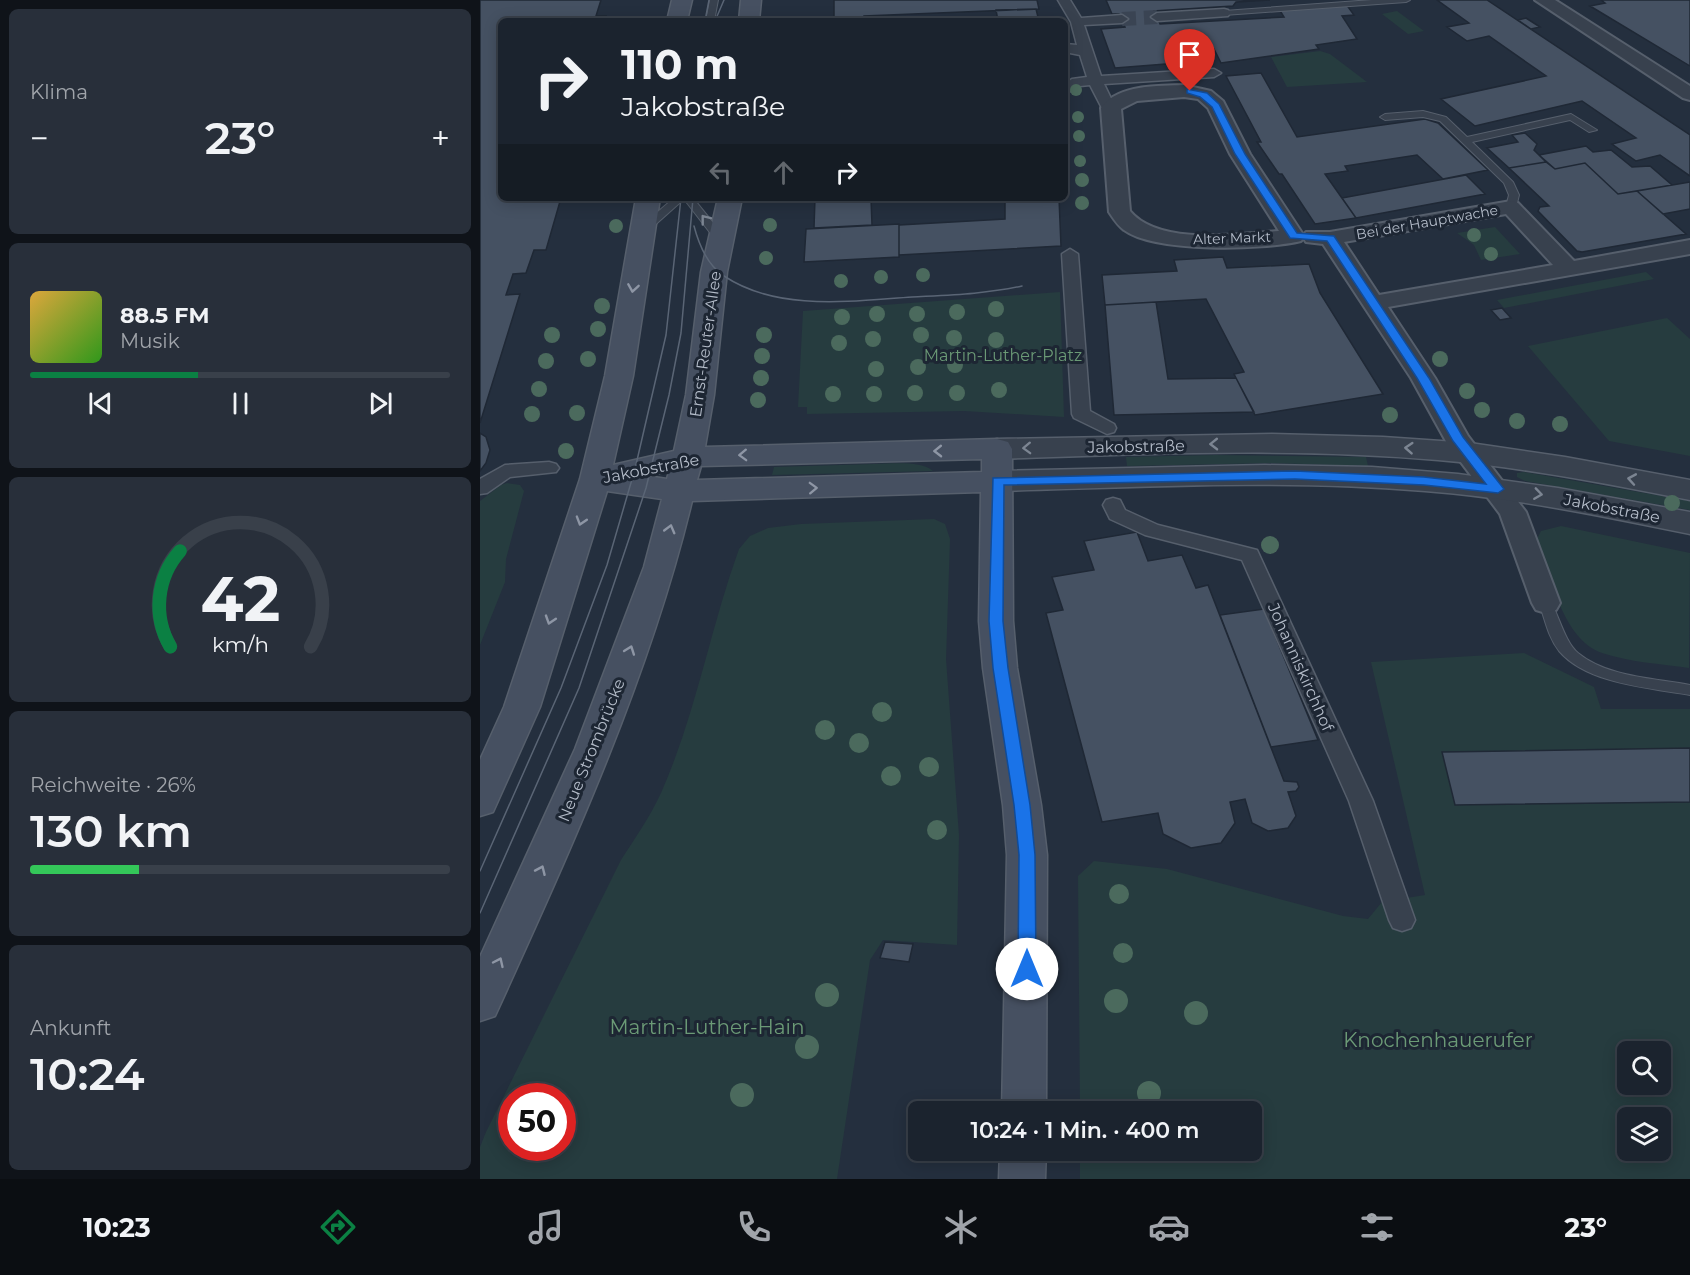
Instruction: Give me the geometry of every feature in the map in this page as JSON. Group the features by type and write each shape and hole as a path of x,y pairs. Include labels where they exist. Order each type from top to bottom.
{"main road":[{"path":"678,18 682,0"},
{"path":"749,18 751,0"},
{"path":"480,801 522,707 595,478 619,376 648,201"},
{"name":"Ernst-Reuter-Allee","path":"684,474 702,383 714,272 729,201"},
{"path":"997,465 996,621 1000,668 1022,805 1027,855 1023,1101"},
{"name":"Jakobstraße","path":"595,478 997,465"},
{"name":"Neue Strombrücke","path":"480,1002 597,739 660,567 684,474"},
{"path":"1022,1179 1023,1161"}],"street":[{"name":"Alter Markt","path":"1064,0 1077,22 1095,80 1110,111 1120,212 1128,225 1149,235 1179,240 1293,236"},
{"path":"1543,0 1690,94"},
{"path":"1157,17 1224,13"},
{"path":"1077,22 1122,20"},
{"path":"1068,48 1079,49 1086,53"},
{"path":"1068,88 1077,82 1095,80 1214,73"},
{"name":"Alter Markt","path":"1110,111 1113,104 1123,99 1157,92 1190,91 1211,100 1240,154 1293,236"},
{"name":"Bei der Hauptwache","path":"1293,236 1330,238 1511,207 1570,270"},
{"name":"Bei der Hauptwache","path":"1330,238 1423,378 1467,453"},
{"path":"1374,303 1690,247"},
{"path":"1070,254 1082,414 1107,429"},
{"name":"Jakobstraße","path":"997,465 1251,443 1372,446 1467,453 1596,472 1690,490"},
{"path":"1467,453 1498,489 1513,512 1546,603"},
{"name":"Jakobstraße","path":"997,465 1424,481 1593,503 1690,523"},
{"path":"480,488 505,471 549,468"},
{"name":"Johanniskirchhof","path":"1113,505 1117,514 1152,530 1250,555 1361,801 1402,920"}],"lane":[{"path":"711,18 714,0"},
{"path":"1224,13 1406,0"},
{"path":"1385,117 1419,114 1436,116 1445,120 1510,185 1514,195 1511,207"},
{"path":"1466,140 1571,117 1592,130"},
{"path":"643,230 677,201"},
{"path":"690,201 722,241"},
{"path":"1546,603 1563,647 1585,663 1621,676 1690,690"}],"green space":[{"path":"1397,11 1424,31 1408,34 1382,14"},
{"path":"1320,51 1330,54 1367,82 1287,87 1271,57"},
{"path":"1495,227 1520,254 1481,260 1474,245 1457,233"},
{"path":"1646,272 1654,279 1504,308 1497,300"},
{"name":"Martin-Luther-Platz","path":"1060,292 1064,417 964,411 807,414 807,407 798,407 803,311"},
{"path":"1667,318 1690,339 1690,456 1609,441 1528,346"},
{"path":"1215,455 1366,457 1368,466 1271,463 1127,466 1126,457"},
{"path":"897,463 921,465 933,471 772,475 774,467"},
{"path":"1524,472 1690,501 1690,510 1525,481 1517,477 1517,473"},
{"path":"507,483 520,485 524,491 506,559 505,582 480,645 480,501"},
{"name":"Martin-Luther-Hain","path":"934,519 945,524 950,539 946,659 959,835 957,945 883,940 870,960 837,1179 480,1179 480,1147 498,1108 498,1161 576,1161 576,1083 510,1083 621,860 661,793 684,733 739,549 750,536 768,528 801,524"},
{"path":"1561,526 1690,553 1689,668 1634,661 1602,653 1588,646 1577,634 1559,604 1537,539 1541,531"},
{"name":"Knochenhauerufer","path":"1524,653 1594,687 1601,709 1690,709 1690,748 1456,805 1690,802 1690,1179 1080,1179 1080,1161 1262,1161 1262,1101 1080,1101 1078,876 1094,861 1167,869 1343,916 1368,919 1382,902 1425,895 1371,662"}],"building":[{"path":"480,0 601,0 596,16 606,16 605,18 498,18 498,201 560,201 546,250 534,250 526,273 513,274 506,295 520,294 480,423"},
{"path":"834,0 1037,0 1039,9 864,16 864,18 834,18"},
{"path":"1106,0 1270,0 1236,2 1233,6 1154,11 1160,24 1284,17 1279,9 1346,4 1354,15 1342,16 1357,39 1316,45 1319,49 1221,63 1214,49 1199,50 1204,61 1115,68 1101,29 1125,27 1119,14 1112,14"},
{"path":"1437,0 1487,0 1690,135 1690,176 1660,155 1636,161 1612,144 1636,138 1582,101 1475,126 1441,99 1546,76 1489,36 1467,41 1447,27 1469,23"},
{"path":"1601,0 1690,0 1690,66 1590,6 1605,3"},
{"path":"1036,9 1038,18 997,18 996,10"},
{"path":"1526,18 1540,27 1531,29 1518,20"},
{"path":"1261,73 1297,137 1425,119 1438,123 1488,170 1443,179 1417,155 1345,166 1348,171 1325,174 1356,218 1315,224 1282,174 1279,174 1257,142 1261,142 1226,76"},
{"path":"1525,133 1537,144 1534,150 1546,162 1509,168 1487,148 1518,142 1512,135"},
{"path":"1586,146 1593,152 1611,150 1632,167 1650,166 1672,185 1618,194 1585,163 1555,169 1539,155"},
{"path":"1546,162 1555,169 1585,163 1618,194 1637,191 1686,234 1577,251 1538,211 1540,207 1549,206 1509,168"},
{"path":"1466,175 1485,194 1356,218 1342,198"},
{"path":"1690,182 1690,209 1663,214 1637,191"},
{"path":"815,201 871,201 872,225 814,228"},
{"path":"1005,201 1059,201 1061,246 899,255 899,225 1005,219"},
{"path":"899,224 899,257 804,262 806,229"},
{"path":"1223,257 1227,268 1309,264 1320,293 1383,394 1255,415 1234,374 1244,372 1206,299 1105,305 1102,275 1177,271 1174,260"},
{"path":"1156,302 1168,379 1236,378 1254,412 1114,415 1105,305"},
{"path":"1502,308 1511,318 1500,320 1491,310"},
{"path":"480,433 486,437 490,450 486,463 480,471"},
{"path":"1137,532 1148,561 1182,555 1196,588 1208,585 1284,781 1297,782 1299,787 1296,791 1288,792 1296,816 1288,828 1268,831 1252,823 1245,799 1230,802 1235,823 1221,843 1191,848 1163,834 1158,813 1102,822 1046,613 1063,610 1052,577 1094,570 1084,541"},
{"path":"1264,609 1318,740 1271,747 1220,615"},
{"path":"1690,748 1690,802 1455,805 1442,752"},
{"path":"885,942 913,944 909,962 880,958"}],"tunnel":[{"path":"1122,19 1157,17"}],"tram line":[{"path":"706,18 709,0"},
{"path":"716,18 724,0"},
{"path":"480,871 561,688 607,565 635,469 666,335 681,201"},
{"path":"480,913 579,688 646,488 669,395 681,333 693,201"},
{"path":"694,226 704,254 724,276 745,287 791,300 840,302 967,294 1022,286"}],"route":[{"path":"1027,969 1027,855 1022,805 1000,668 996,621 998,481 1295,475 1424,481 1498,489 1457,439 1423,378 1330,238 1293,236 1240,154 1216,105 1204,95 1190,91"}]}
